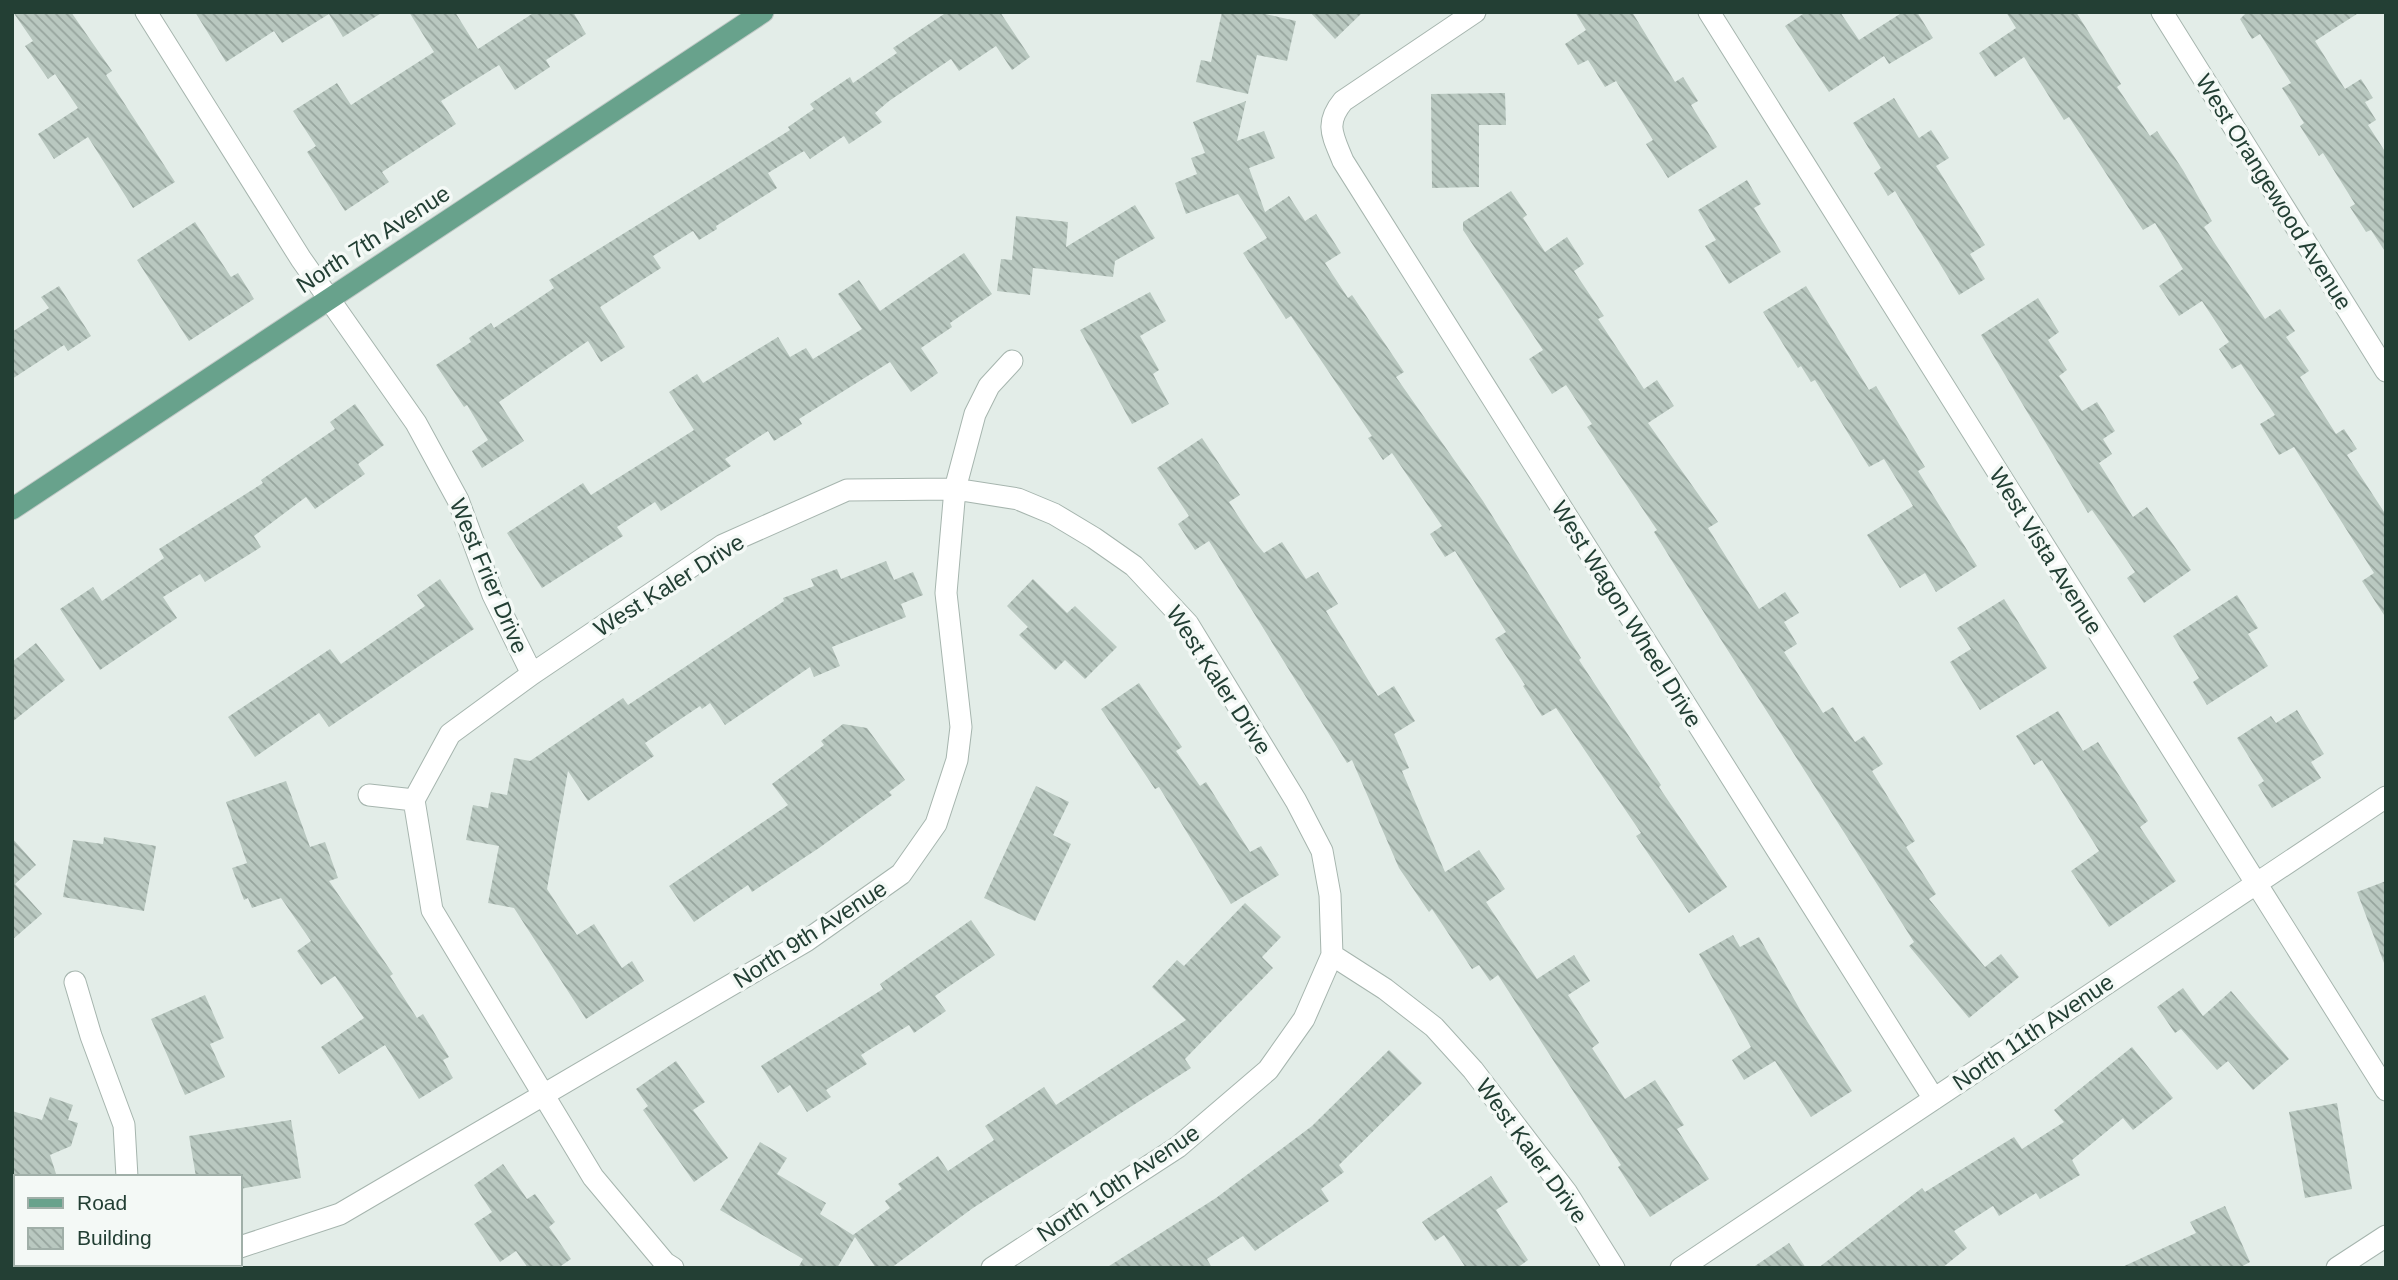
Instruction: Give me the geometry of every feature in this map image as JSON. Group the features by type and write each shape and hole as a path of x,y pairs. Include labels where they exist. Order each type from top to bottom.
{"main road":[{"name":"North 7th Avenue","path":"12,509 763,12"}],"street":[{"name":"West Frier Drive","path":"146,12 329,299 416,423 452,489 493,595 532,674 450,734 414,800"},
{"name":"West Wagon Wheel Drive","path":"1475,12 1343,101 1333,113 1331,124 1343,161 1934,1099"},
{"name":"West Vista Avenue","path":"1709,12 2386,1090"},
{"name":"West Orangewood Avenue","path":"2162,12 2386,371"},
{"name":"North 9th Avenue","path":"242,1246 340,1214 541,1094 704,1002 842,918 901,874 919,850 947,797 957,760 961,727 946,593 955,489 975,414 989,386 1012,361"},
{"name":"West Kaler Drive","path":"532,674 723,545 847,490 955,489 1018,499 1054,514 1134,566 1188,624 1296,801 1322,851 1330,895 1332,955 1385,989 1434,1027 1473,1070 1567,1193 1614,1268"},
{"path":"369,795 414,800 432,909 593,1177 665,1263 673,1268"},
{"name":"North 11th Avenue","path":"1681,1268 2386,797"},
{"name":"North 10th Avenue","path":"992,1268 1178,1147 1268,1070 1304,1019 1332,955"},
{"path":"75,982 91,1036 124,1125 127,1175"},
{"path":"2337,1268 2386,1236"}],"building":[{"path":"13,12 71,12 112,71 106,75 175,182 133,208 88,137 54,159 38,134 78,108 55,74 48,79 25,46 33,41"},
{"path":"195,12 383,12 343,37 329,14 282,43 274,31 226,62"},
{"path":"409,12 455,12 478,49 535,12 573,12 586,34 546,60 550,67 515,90 499,65 441,101 456,124 382,172 389,182 345,211 307,152 316,146 293,111 337,83 351,105 434,52"},
{"path":"947,12 1000,12 1030,57 1012,70 996,46 959,71 951,59 889,101 875,113 882,122 849,144 844,136 810,159 804,151 768,173 777,188 716,226 717,229 699,240 693,231 653,256 661,268 600,307 625,347 601,362 588,341 499,402 524,441 482,468 472,451 488,440 467,405 464,407 436,365 471,342 469,338 491,323 494,328 554,288 549,280 790,130 788,127 814,109 810,104 850,77 853,83 897,53 893,48"},
{"path":"1222,12 1257,12 1296,21 1287,61 1257,55 1248,94 1196,82 1201,60 1211,62"},
{"path":"1310,12 1363,12 1335,39"},
{"path":"1575,12 1632,12 1675,82 1683,77 1698,101 1691,105 1717,147 1668,178 1646,144 1653,140 1616,81 1605,87 1588,60 1578,65 1565,44 1586,30"},
{"path":"1806,12 1840,12 1859,40 1903,12 1917,12 1933,38 1889,64 1884,56 1829,92 1785,26"},
{"path":"2006,12 2076,12 2121,84 2117,87 2150,136 2157,131 2183,170 2212,221 2204,227 2265,319 2280,309 2295,331 2286,337 2309,371 2300,377 2336,434 2344,429 2357,449 2347,455 2386,515 2386,618 2362,581 2374,573 2294,447 2279,455 2260,424 2275,415 2241,364 2232,369 2219,349 2229,342 2202,301 2179,316 2159,286 2183,269 2155,223 2143,230 2069,117 2064,120 2024,57 1995,77 1979,53 2016,28"},
{"path":"2247,12 2360,12 2315,41 2345,89 2361,79 2373,98 2365,102 2376,120 2368,125 2386,153 2386,253 2371,230 2366,232 2350,207 2355,204 2323,153 2319,156 2300,126 2304,123 2282,88 2291,83 2260,34 2252,39 2240,19"},
{"path":"1505,93 1506,125 1479,125 1479,187 1432,188 1431,94"},
{"path":"1894,98 1919,138 1931,130 1949,158 1936,166 1985,245 1970,254 1985,279 1959,295 1895,191 1888,196 1874,173 1881,168 1853,123"},
{"path":"1246,101 1237,141 1264,131 1275,158 1249,168 1265,212 1289,196 1305,221 1316,214 1341,253 1325,263 1348,298 1352,295 1404,372 1396,377 1483,501 1581,658 1579,660 1661,785 1659,787 1727,887 1689,913 1636,836 1641,833 1556,708 1542,716 1495,639 1506,632 1455,551 1445,557 1430,534 1442,526 1392,453 1383,460 1368,438 1372,436 1291,316 1286,319 1243,253 1267,238 1238,194 1186,214 1175,183 1197,174 1191,158 1205,153 1193,122"},
{"path":"1747,180 1761,204 1754,208 1781,252 1729,284 1705,246 1716,240 1698,210"},
{"path":"1511,191 1527,215 1523,218 1545,252 1567,237 1584,264 1574,271 1604,316 1598,319 1644,389 1657,380 1674,406 1648,423 1718,522 1708,528 1759,609 1785,592 1799,613 1784,622 1797,644 1784,652 1823,713 1833,707 1855,742 1864,736 1883,764 1872,771 1915,841 1906,847 1936,894 1929,899 1985,967 2001,954 2019,977 1969,1018 1909,946 1914,942 1718,635 1654,532 1657,530 1587,427 1592,424 1566,385 1552,394 1529,359 1543,350 1463,230 1463,222"},
{"path":"1135,205 1155,238 1115,261 1113,277 1033,268 1030,295 997,291 1001,259 1012,260 1016,216 1068,222 1066,247"},
{"path":"195,222 231,277 238,273 254,299 189,341 137,260"},
{"path":"964,253 992,294 950,323 952,327 921,348 938,373 911,392 890,362 799,419 802,424 774,441 768,431 725,459 731,466 661,511 655,502 617,527 623,536 542,588 507,533 583,483 591,495 694,430 669,392 697,374 703,383 778,337 790,357 806,348 813,359 862,329 838,294 859,280 880,311"},
{"path":"59,286 91,336 68,351 64,345 12,379 12,332 49,308 41,297"},
{"path":"1806,286 1869,390 1876,386 1925,467 1918,471 1977,566 1936,592 1925,573 1900,588 1867,535 1913,506 1884,459 1869,467 1815,380 1811,382 1801,366 1798,368 1763,312"},
{"path":"1150,292 1166,321 1140,336 1159,370 1153,374 1169,404 1132,424 1080,330"},
{"path":"2038,298 2059,332 2048,340 2067,370 2059,376 2082,411 2097,402 2115,431 2103,439 2112,454 2099,463 2133,517 2147,507 2191,570 2144,603 2127,578 2135,572 2092,510 2088,513 1981,335"},
{"path":"355,404 384,445 358,464 365,474 315,509 306,497 254,536 261,547 205,582 200,574 163,597 177,618 100,670 60,609 93,587 102,601 164,558 159,549 263,483 261,480 335,429 330,422"},
{"path":"1202,438 1240,495 1229,502 1255,542 1264,553 1282,542 1306,579 1318,572 1338,604 1326,611 1378,696 1394,686 1415,721 1394,734 1409,768 1402,771 1445,872 1479,850 1505,889 1486,902 1537,979 1574,955 1590,981 1568,995 1599,1043 1592,1048 1625,1099 1655,1080 1684,1125 1677,1129 1709,1179 1650,1217 1618,1167 1621,1165 1498,975 1490,981 1479,965 1472,969 1432,909 1429,912 1399,868 1352,760 1347,763 1209,541 1195,550 1178,524 1189,516 1157,468"},
{"path":"886,561 894,580 913,572 923,595 901,604 906,617 832,647 840,666 814,677 810,667 725,725 710,703 702,709 700,706 645,743 654,756 588,801 568,771 547,889 577,935 594,924 622,968 632,961 644,981 586,1019 514,908 488,903 499,846 466,840 473,805 488,808 491,792 507,795 514,758 530,761 623,698 628,705 784,601 783,598 814,586 811,579 837,569 841,579"},
{"path":"440,579 474,629 329,727 319,713 255,757 228,717 330,649 341,664 425,606 417,595"},
{"path":"1033,579 1067,613 1075,606 1117,647 1085,679 1065,660 1055,670 1019,635 1028,627 1007,606"},
{"path":"2237,595 2258,628 2248,634 2268,666 2207,705 2193,682 2199,678 2173,636"},
{"path":"2004,599 2047,668 1980,710 1950,662 1971,649 1957,628"},
{"path":"36,643 65,680 12,722 12,662"},
{"path":"1139,683 1182,747 1176,751 1200,786 1206,782 1250,852 1261,846 1279,875 1231,904 1159,787 1155,789 1101,709"},
{"path":"2297,710 2324,754 2311,762 2321,778 2272,808 2258,785 2264,781 2237,738 2271,716 2276,723"},
{"path":"2058,711 2083,751 2098,742 2148,821 2140,827 2176,881 2109,927 2071,871 2099,851 2042,760 2034,765 2016,736"},
{"path":"843,724 867,728 905,780 889,792 892,795 819,848 752,892 748,885 694,922 669,886 788,805 772,784 824,745 821,741"},
{"path":"286,781 310,847 325,842 338,878 329,881 393,974 390,976 417,1018 423,1014 449,1057 443,1060 453,1078 419,1099 385,1045 339,1074 321,1047 364,1018 335,976 321,985 297,951 311,941 281,898 252,908 248,898 244,900 232,868 247,863 226,802"},
{"path":"1036,786 1069,802 1053,835 1071,844 1035,921 984,898"},
{"path":"104,837 156,846 144,911 63,897 73,840 103,844"},
{"path":"12,838 36,865 15,884 42,914 12,940"},
{"path":"2386,881 2386,963 2384,963 2357,892"},
{"path":"1245,903 1281,937 1262,957 1273,968 1185,1059 1191,1068 973,1208 891,1268 876,1268 855,1237 837,1268 798,1268 803,1259 720,1210 760,1142 787,1158 777,1174 826,1203 820,1214 853,1235 890,1208 885,1201 902,1189 898,1184 938,1156 948,1171 994,1140 985,1126 1044,1087 1056,1105 1186,1020 1152,987 1177,960 1184,966"},
{"path":"971,920 995,955 935,996 946,1011 914,1033 909,1025 861,1055 867,1064 826,1090 831,1097 807,1112 790,1085 778,1093 761,1066 883,989 880,984"},
{"path":"1733,935 1740,947 1759,937 1803,1015 1852,1091 1811,1117 1775,1061 1744,1080 1732,1060 1751,1047 1699,954"},
{"path":"2183,988 2203,1016 2231,991 2289,1059 2253,1090 2228,1061 2217,1070 2181,1029 2175,1033 2157,1007"},
{"path":"205,995 224,1038 210,1044 225,1077 185,1095 151,1019"},
{"path":"2132,1047 2173,1098 2133,1130 2123,1118 2072,1160 2080,1175 2040,1199 2036,1193 1999,1216 1993,1206 1954,1231 1967,1248 1942,1268 1818,1268 1922,1188 1925,1192 2014,1137 2022,1149 2064,1122 2054,1110"},
{"path":"1389,1050 1422,1083 1339,1165 1344,1172 1321,1189 1329,1201 1255,1251 1243,1236 1207,1259 1212,1268 1106,1268 1216,1198 1312,1126"},
{"path":"676,1061 705,1102 693,1110 728,1158 694,1182 643,1110 648,1106 636,1089"},
{"path":"50,1097 73,1105 68,1120 78,1123 71,1146 50,1155 56,1175 12,1177 12,1111 42,1120"},
{"path":"2337,1103 2352,1189 2305,1198 2289,1112"},
{"path":"291,1120 301,1178 242,1189 242,1175 196,1175 189,1136"},
{"path":"503,1164 527,1199 535,1194 555,1222 549,1227 571,1259 558,1268 528,1268 516,1251 500,1262 474,1224 492,1212 474,1185"},
{"path":"1491,1176 1508,1202 1496,1210 1528,1260 1517,1268 1466,1268 1444,1235 1435,1241 1422,1222"},
{"path":"2225,1206 2250,1262 2239,1268 2120,1268 2196,1233 2190,1222"},
{"path":"1789,1243 1806,1268 1752,1268"}]}
